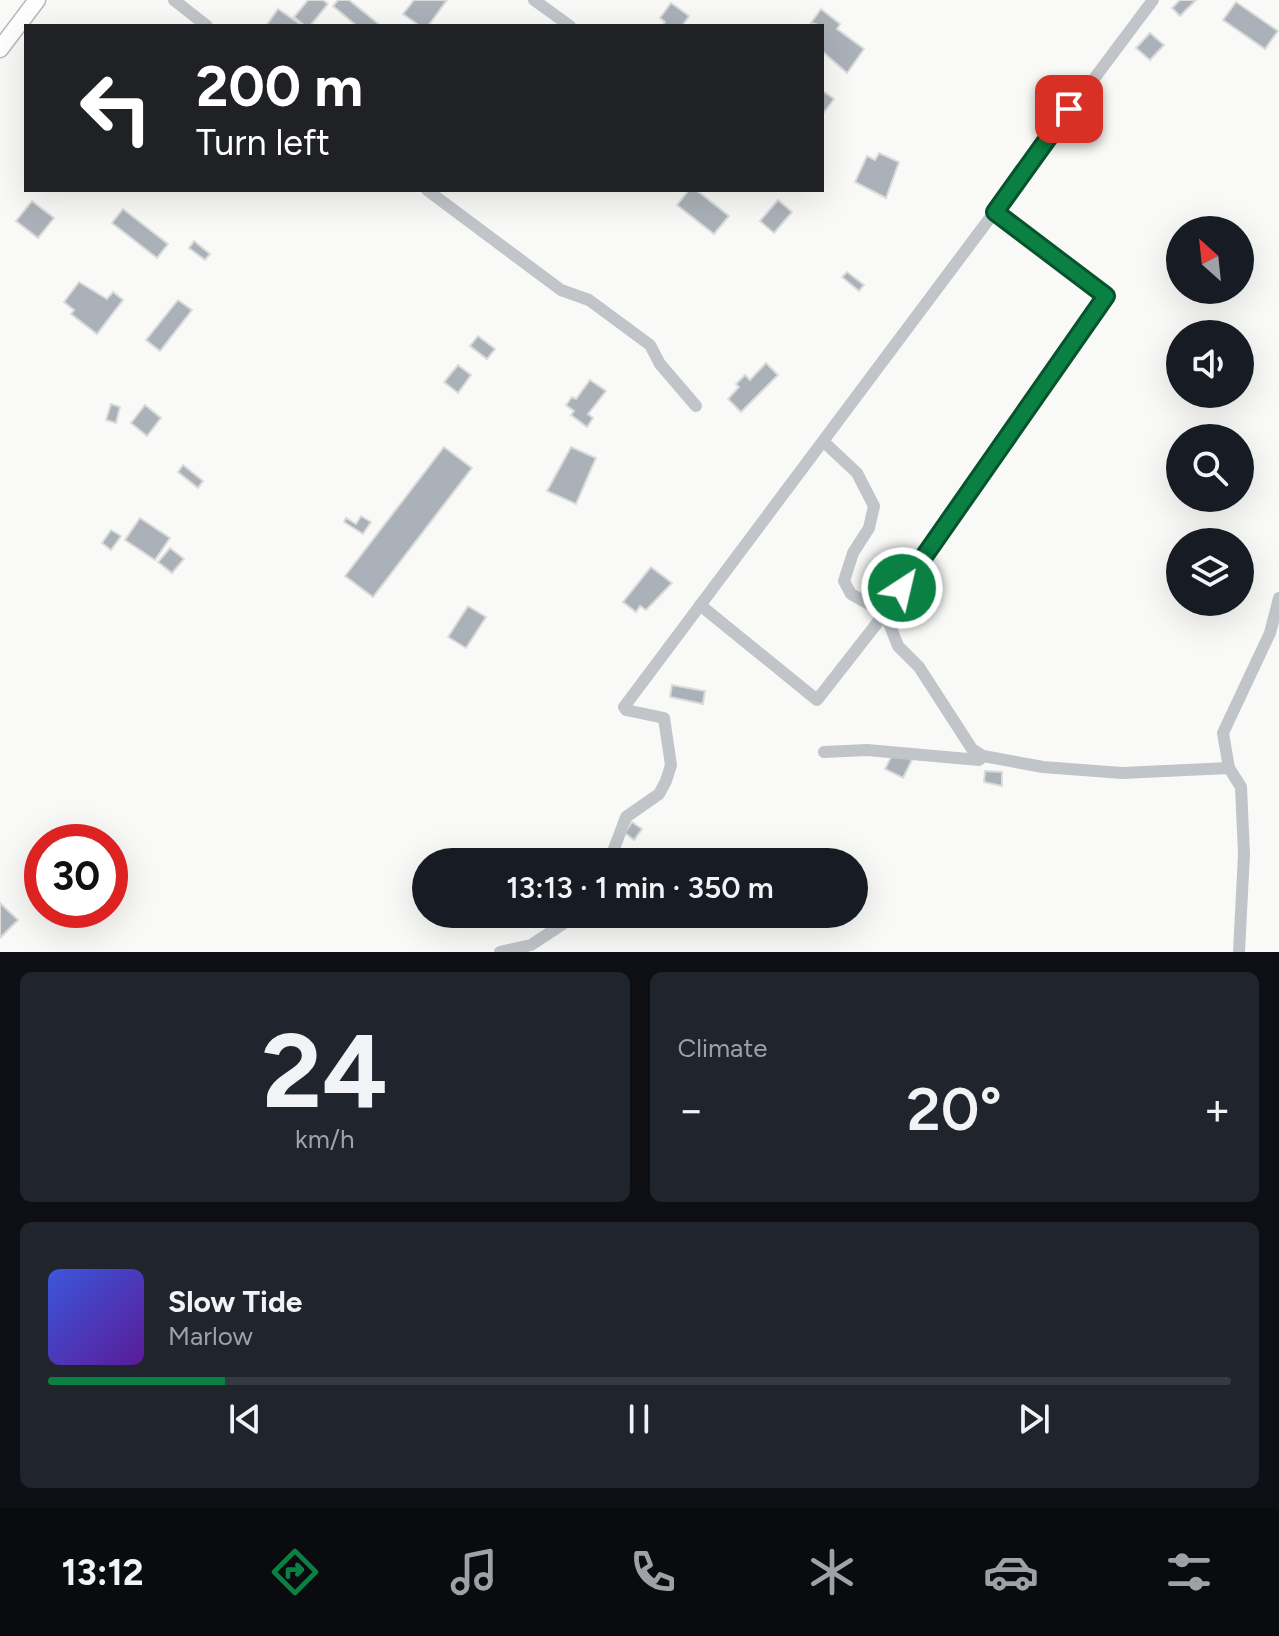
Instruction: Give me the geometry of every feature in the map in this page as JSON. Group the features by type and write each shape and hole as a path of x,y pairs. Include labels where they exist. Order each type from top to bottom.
{"highway":[{"path":"0,49 37,0"}],"street":[{"path":"174,0 204,24"},
{"path":"534,0 567,24"},
{"path":"614,848 626,817 659,794 671,765 664,718 624,707 1153,0"},
{"path":"430,192 561,290 589,300 650,345 660,364 696,406"},
{"path":"700,605 817,700 885,613 1106,296 995,212"},
{"path":"824,442 857,473 874,506 872,520 853,553 844,581 851,594 885,613 898,646 919,667 972,749 983,756 1043,767 1122,773 1229,768"},
{"path":"1239,952 1244,854 1241,787 1229,768 1223,733 1270,633 1279,598"},
{"path":"824,752 867,750 979,760 983,756"},
{"path":"500,952 531,945 557,928"}],"building":[{"path":"308,0 323,0 328,4 312,24 303,24 294,17"},
{"path":"338,0 349,0 379,24 355,24 333,6"},
{"path":"414,0 447,0 429,24 417,24 403,14"},
{"path":"1180,0 1196,0 1180,16 1172,8"},
{"path":"1236,2 1278,31 1265,49 1223,20"},
{"path":"671,3 689,16 683,24 664,24 660,18"},
{"path":"278,9 300,24 267,24"},
{"path":"821,9 840,24 837,29 864,49 847,73 824,53 824,24 811,23"},
{"path":"1150,33 1164,45 1150,60 1136,48"},
{"path":"824,92 834,99 824,112"},
{"path":"879,153 899,162 886,198 855,182 867,156 875,160"},
{"path":"687,192 699,192 729,216 714,234 677,205"},
{"path":"778,200 792,212 774,233 760,221"},
{"path":"32,201 54,218 38,238 16,221"},
{"path":"123,209 168,244 157,258 112,223"},
{"path":"194,241 210,254 205,260 189,248"},
{"path":"847,272 864,285 859,291 842,277"},
{"path":"79,282 107,299 113,292 123,300 97,334 71,314 74,310 64,302"},
{"path":"178,300 192,310 160,351 146,340"},
{"path":"478,336 495,349 487,359 470,346"},
{"path":"766,363 778,375 741,412 728,399 745,375 750,380"},
{"path":"458,365 471,375 458,393 444,382"},
{"path":"590,380 606,391 588,414 593,418 587,427 571,415 574,411 566,405 572,397 576,399"},
{"path":"111,404 120,407 116,423 106,420"},
{"path":"145,405 161,418 147,436 131,423"},
{"path":"444,447 472,468 373,597 345,576"},
{"path":"571,447 596,458 576,504 547,491"},
{"path":"183,465 203,481 198,488 178,472"},
{"path":"361,516 371,522 363,534 344,522 346,518 356,524"},
{"path":"140,518 170,538 155,560 125,540"},
{"path":"111,530 121,536 111,550 102,543"},
{"path":"170,548 184,559 172,573 158,562"},
{"path":"651,567 672,583 646,610 640,606 636,612 623,602"},
{"path":"468,606 486,617 466,648 448,637"},
{"path":"672,685 705,691 703,704 670,697"},
{"path":"894,751 912,760 903,778 885,769"},
{"path":"985,771 1002,772 1002,786 984,782"},
{"path":"632,822 642,829 634,840 625,833"},
{"path":"0,903 18,920 0,938"}],"route":[{"path":"902,588 1106,296 995,212 1069,109"}]}
